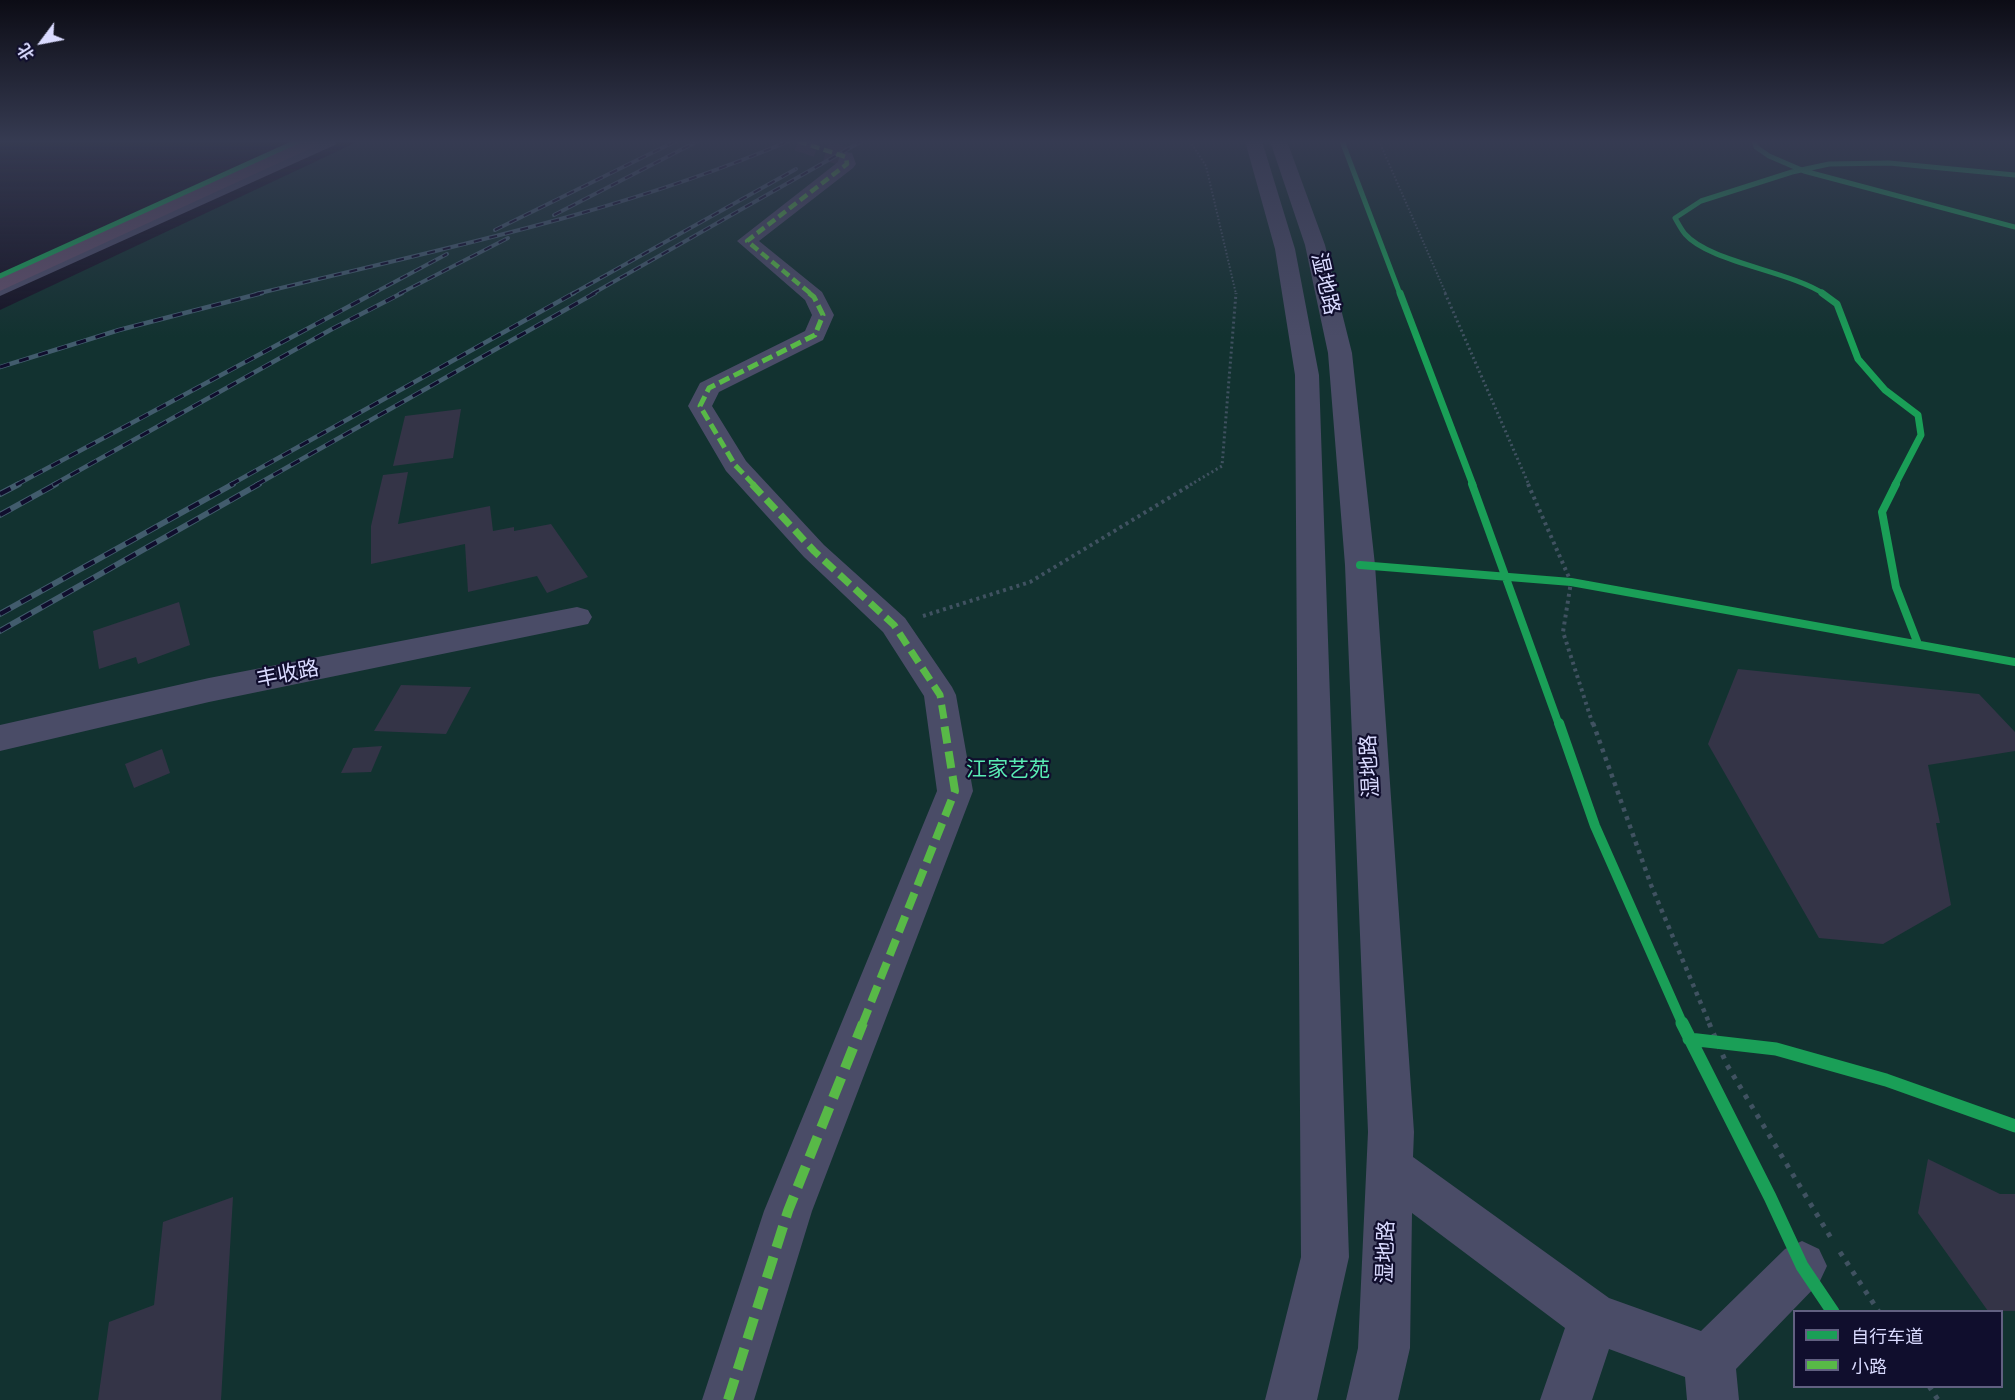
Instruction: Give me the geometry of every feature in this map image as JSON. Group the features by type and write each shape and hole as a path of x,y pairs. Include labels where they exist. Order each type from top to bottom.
{"highway":[{"path":"0,260 120,206"},
{"path":"0,285 170,206"}],"street":[{"path":"0,290 185,206"},
{"path":"729,1400 788,1211 955,791 940,695 894,625 814,551 735,465 699,406 709,388 815,335 823,315 814,297 747,242 793,206"},
{"name":"湿地路","path":"1272,206 1285,249 1307,375 1325,1257 1292,1400"},
{"name":"湿地路","path":"1301,206 1315,245 1340,353 1360,565 1391,1132 1384,1348 1372,1400"},
{"name":"丰收路","path":"0,738 209,690 577,617"},
{"path":"1390,1168 1594,1318 1711,1380 1802,1266"},
{"path":"1566,1400 1594,1318"}],"path":[{"path":"894,625 1030,582 1222,466 1237,297 1216,206"},
{"path":"1407,206 1571,582 1563,632 1606,764 1712,1041 1819,1218 1879,1310"},
{"path":"1560,582 1582,584"},
{"path":"1712,1041 1729,1043"}],"green space":[{"name":"江家艺苑","path":"220,206 2015,206 2015,1400 0,1400 0,310"}],"building":[{"path":"461,409 453,458 393,466 405,416"},
{"path":"408,472 398,524 490,506 493,531 514,527 514,531 551,524 588,577 547,593 537,576 468,592 465,544 371,564 371,526 383,475"},
{"path":"179,602 190,645 138,664 136,657 99,669 93,631"},
{"path":"1738,669 1979,694 2015,732 2015,751 1928,765 1940,823 1936,823 1951,905 1883,944 1819,938 1708,744"},
{"path":"401,685 471,687 446,734 374,731"},
{"path":"382,746 371,772 341,773 353,748"},
{"path":"162,749 170,773 134,788 125,764"},
{"path":"1928,1159 2000,1194 2015,1194 2015,1311 1987,1310 1918,1213"},
{"path":"233,1197 221,1400 98,1400 109,1322 154,1305 163,1222"}],"railway":[{"path":"495,230 543,206"},
{"path":"554,215 571,206"},
{"path":"256,294 459,246 605,206"},
{"path":"572,294 729,206"},
{"path":"592,294 747,206"},
{"path":"399,294 508,238"},
{"path":"372,294 447,254"},
{"path":"0,367 119,330 262,293"},
{"path":"16,485 374,293"},
{"path":"53,485 332,329 402,293"},
{"path":"230,485 574,293"},
{"path":"256,485 595,293"},
{"path":"0,494 19,484"},
{"path":"0,515 56,484"},
{"path":"0,614 233,484"},
{"path":"0,631 259,484"}],"marked path":[{"path":"728,1400 788,1211 955,791 940,695 894,625 814,551 735,465 700,406 709,388 815,335 823,315 814,297 747,241 792,206"}],"cycle path":[{"path":"0,276 154,206"},
{"path":"1367,206 1508,578 1595,826 1689,1039 1770,1197 1802,1266 1832,1310"},
{"path":"1691,206 1675,218 1686,235 1704,248 1793,280 1821,292 1837,304 1858,359 1885,390 1918,415 1921,435 1882,512 1896,587 1918,644"},
{"path":"1937,206 2015,227"},
{"path":"1360,565 1571,582 2015,662"},
{"path":"1689,1039 1776,1049 1886,1080 2015,1126"}]}
